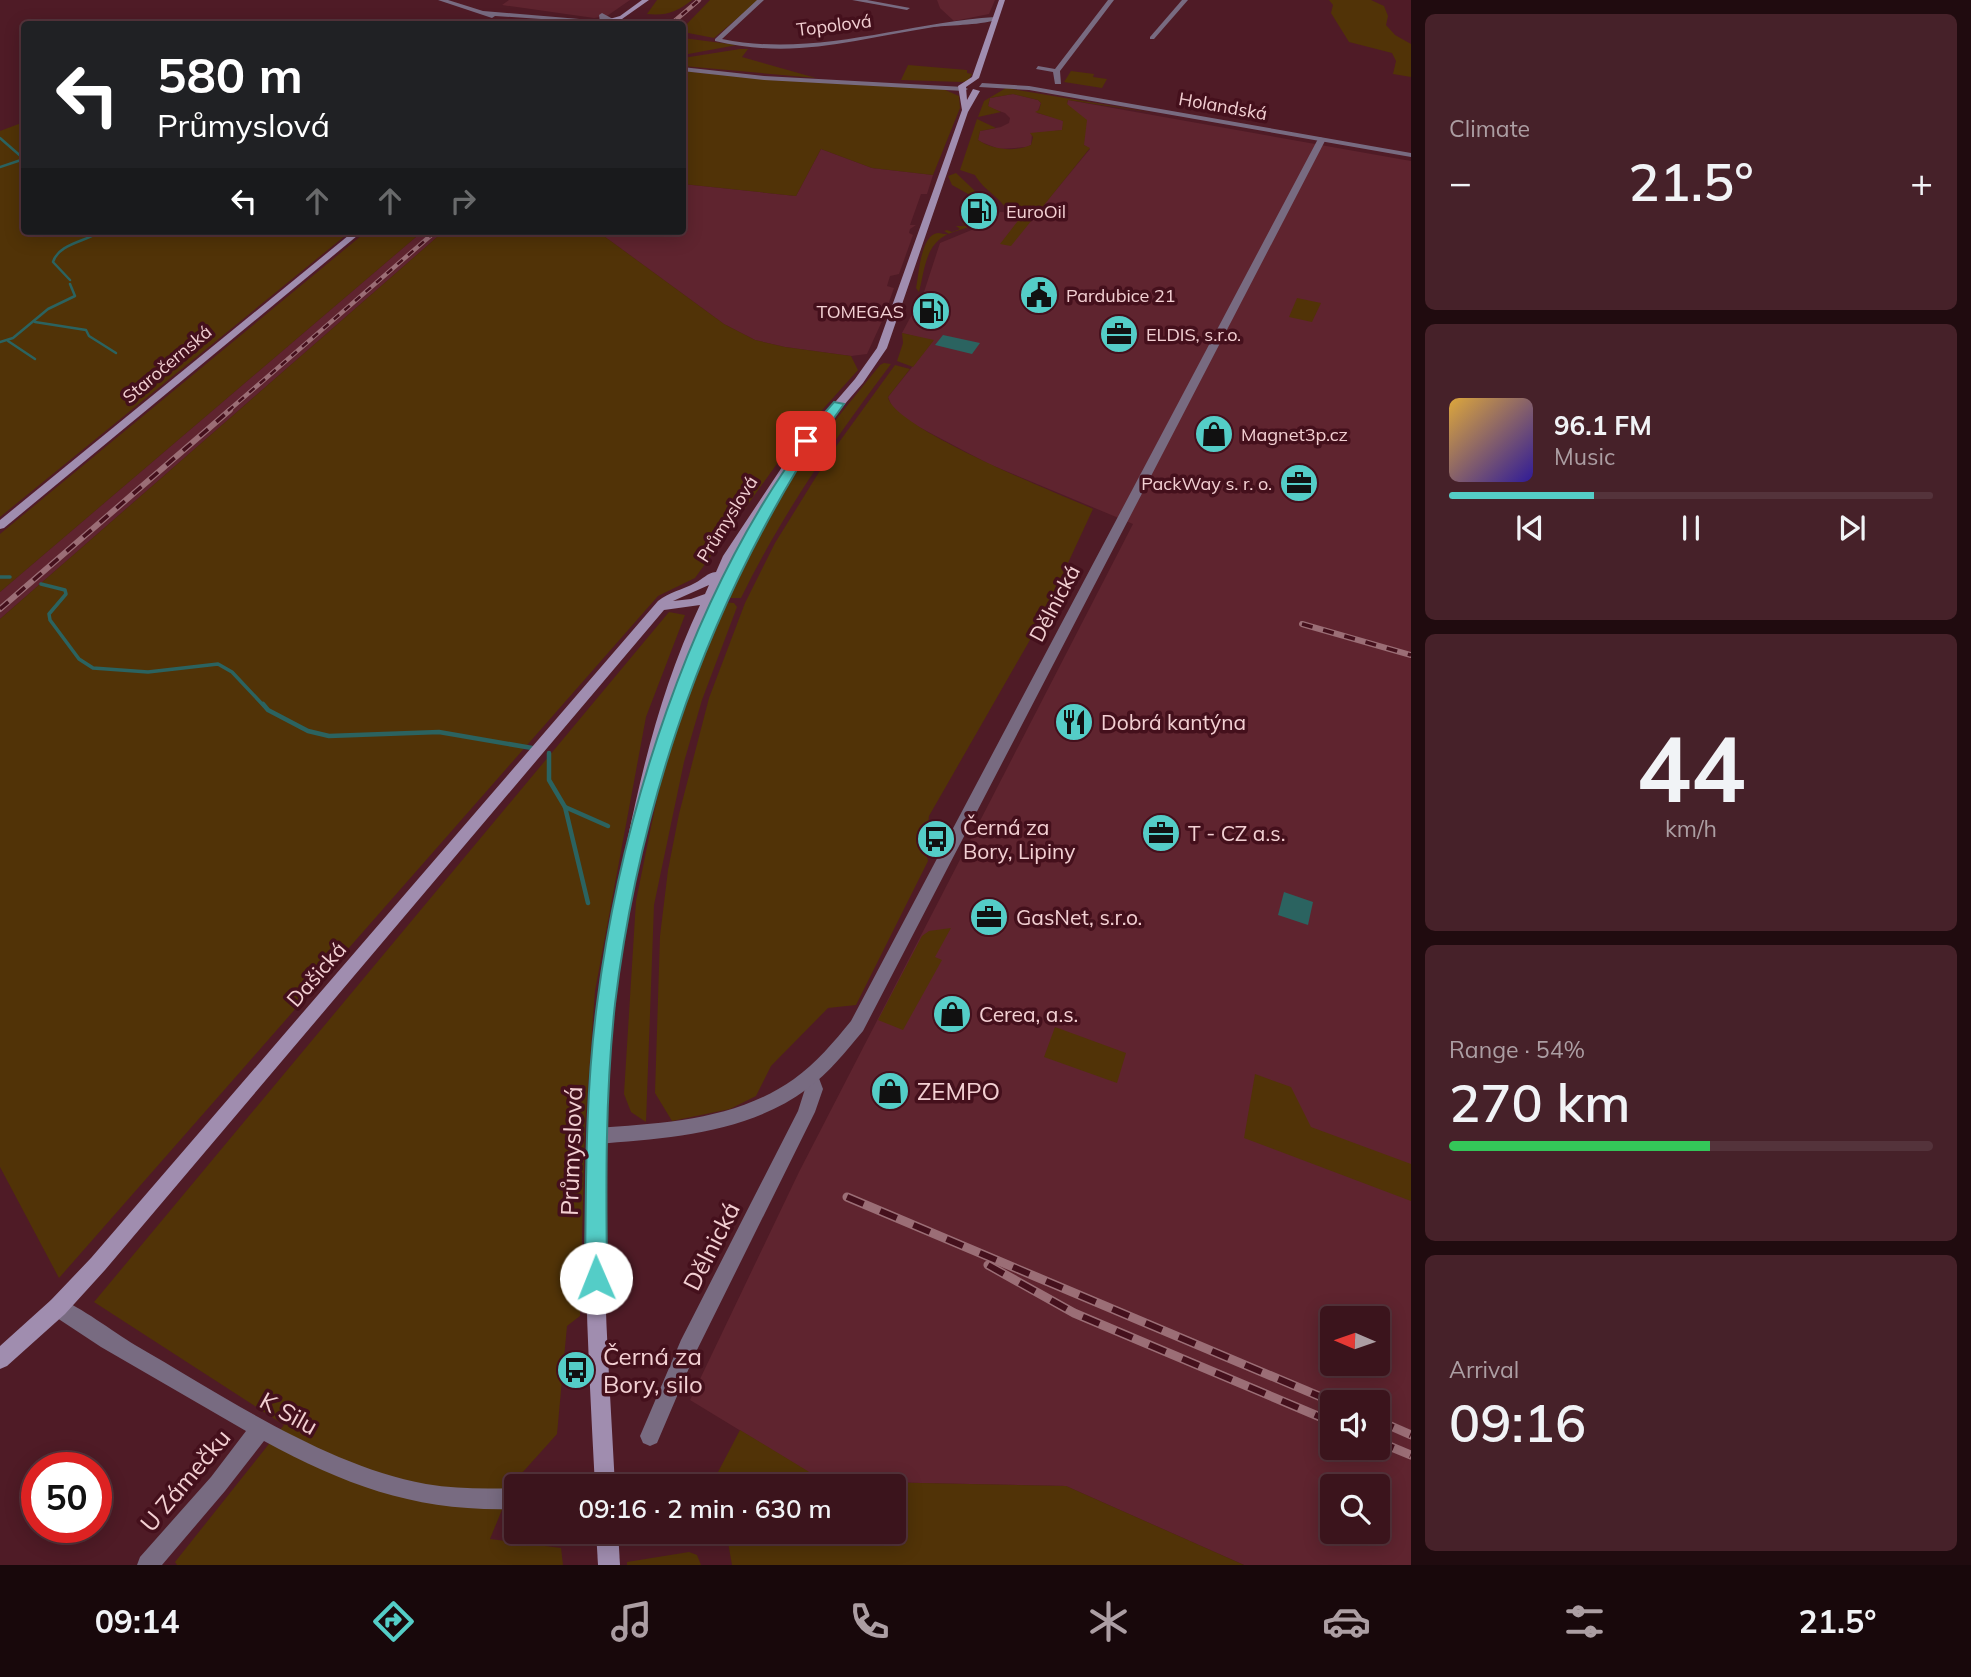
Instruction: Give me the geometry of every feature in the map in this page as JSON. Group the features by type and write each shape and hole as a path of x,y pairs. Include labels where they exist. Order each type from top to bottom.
{"main road":[{"path":"607,21 622,18 647,0"},
{"path":"627,21 647,0"},
{"path":"964,112 965,88 973,80 982,59 1002,0"},
{"path":"612,20 616,21"},
{"path":"838,404 869,367 888,334 964,112 980,88 982,59"},
{"path":"965,88 980,88"},
{"name":"Staročernská","path":"0,526 354,235"},
{"name":"Průmyslová","path":"629,863 670,723 702,639 729,556 796,454 838,404"},
{"name":"Průmyslová","path":"604,1474 596,1300 596,1136 606,1002 629,863 660,725 700,615 726,586 790,470 838,404"},
{"name":"Dašická","path":"0,1359 58,1307 98,1265 658,609 687,597 703,586 729,556"},
{"path":"687,597 698,608 700,615"},
{"name":"Dašická","path":"687,597 714,598"},
{"path":"608,1544 609,1565"}],"street":[{"path":"441,0 504,21"},
{"name":"Topolová","path":"761,0 718,40 760,46 800,46 995,19"},
{"path":"855,0 907,8"},
{"path":"904,0 916,30"},
{"path":"1058,82 1057,71 1111,0"},
{"path":"1152,38 1185,0"},
{"path":"484,13 587,21"},
{"path":"521,21 538,16"},
{"path":"1153,26 1162,27"},
{"path":"1038,68 1057,71"},
{"path":"686,69 764,78 965,88"},
{"name":"Holandská","path":"980,74 988,79 1029,88 1411,155"},
{"path":"900,83 951,90 965,88"},
{"name":"Holandská","path":"980,88 1029,88"},
{"name":"Dělnická","path":"596,1136 674,1130 736,1118 776,1101 811,1078 842,1046 869,1006 1322,139"},
{"name":"Dělnická","path":"650,1436 688,1347 806,1112 814,1089 811,1078"},
{"name":"K Silu","path":"58,1307 261,1428 330,1465 396,1489 443,1499 504,1499"},
{"name":"U Zámečku","path":"148,1565 218,1484 261,1428"}],"shaded area":[{"path":"509,0 630,0 607,16 594,18 502,5"},
{"path":"657,0 692,0 671,12 647,14"},
{"path":"710,0 759,0 714,38 686,33 686,25"},
{"path":"937,0 995,0 989,14 954,21 940,8"},
{"path":"1329,0 1371,0 1384,6 1388,16 1386,25 1395,35 1411,44 1411,77 1393,74 1396,61 1392,53 1349,42 1331,13 1333,5"},
{"path":"686,38 737,45 686,54"},
{"path":"748,49 742,57 816,78 686,66 686,58"},
{"path":"908,65 967,70 967,73 972,74 968,81 962,82 901,80"},
{"path":"686,71 771,80 943,89 959,96 960,108 933,175 872,168 821,149 796,196 686,184"},
{"path":"1071,71 1107,79 1102,88 1064,82"},
{"path":"1006,88 1155,113 1068,100 1067,104 1087,120 1084,145 1090,148 1011,246 1000,244 1024,213 1008,212 975,175 960,170 977,119 996,128 980,131 978,140 997,148 1011,149 1031,145 1033,137 1030,133 1062,130 1063,121 1035,112 1039,110 1041,103 1038,100 1013,94 990,98 988,106 1001,112 978,117 984,101"},
{"path":"1013,94 1038,100 1041,103 1037,113 1060,119 1064,122 1062,130 1032,134 1031,145 1027,147 999,149 978,140 980,131 1009,123 1010,118 1005,113 988,106 990,98"},
{"path":"1068,100 1411,161 1411,1565 1244,1565 1066,1486 906,1483 906,1474 812,1474 690,1400 799,1172 1133,524 989,464 894,411 888,397 933,341 902,333 924,292 940,243 991,222 1000,212 1037,213 1090,149 1084,145 1067,104"},
{"path":"21,123 21,235 346,235 0,517 0,131"},
{"path":"821,149 872,168 933,175 927,194 921,194 910,225 916,225 910,229 909,233 913,235 899,274 890,276 887,286 894,288 867,354 851,356 755,340 724,324 602,235 686,235 686,184 796,196"},
{"path":"956,173 992,207 994,213 981,223 949,234 944,231 952,232 960,229 956,226 966,226 962,224 976,217 972,214 982,216 988,205 952,185 948,176"},
{"path":"938,233 948,234 935,244 929,254 919,292 916,288 927,241"},
{"path":"362,235 418,235 0,592 0,534"},
{"path":"418,235 439,235 0,619 0,592"},
{"path":"439,235 602,235 724,324 755,340 851,356 858,370 789,447 695,578 658,596 59,1278 0,1167 0,619"},
{"path":"1297,298 1321,303 1312,322 1289,317"},
{"path":"902,333 934,340 913,367 897,361 903,343"},
{"path":"884,363 891,364 810,477 741,598 725,598 742,563 804,459"},
{"path":"895,365 910,369 888,397 897,410 917,425 980,459 1093,509 1042,619 929,816 925,849 928,861 856,1005 828,1008 771,1066 756,1096 730,1109 672,1121 655,1093 660,936 668,870 679,814 709,698 745,603 775,543 829,456"},
{"path":"723,602 734,603 737,607 702,700 684,762 654,905 646,1122 631,1112 624,1094 636,901 666,756 682,705"},
{"path":"669,612 685,615 646,717 595,991 585,1127 580,1316 567,1326 557,1434 521,1474 504,1474 504,1505 490,1539 504,1541 504,1544 561,1548 563,1565 177,1565 175,1562 284,1425 94,1302"},
{"path":"951,928 935,957 942,960 903,1030 878,1020 922,936 929,931"},
{"path":"1055,1027 1126,1053 1117,1083 1044,1057"},
{"path":"1255,1074 1291,1087 1311,1127 1411,1164 1411,1201 1244,1138"},
{"path":"740,1430 812,1474 717,1474"},
{"path":"906,1483 1066,1486 1244,1565 732,1565 728,1544 906,1544"},
{"path":"689,1552 697,1555 701,1565 627,1565 627,1562"}],"water":[{"path":"943,335 980,343 972,354 935,345"},
{"path":"1284,892 1313,902 1308,925 1278,915"}],"waterway":[{"path":"0,138 21,156"},
{"path":"0,167 21,160"},
{"path":"70,280 53,262 56,256 67,247 95,235"},
{"path":"0,342 13,338 48,309 75,296 70,284"},
{"path":"35,322 86,330 89,336 116,353"},
{"path":"8,341 35,359"},
{"path":"0,577 10,577"},
{"path":"41,584 65,590 66,594 49,614 50,620 79,659 93,668 148,672 218,664 232,672 264,706"},
{"path":"263,704 268,710 308,731 329,736 439,732 532,748"},
{"path":"549,753 549,780 565,807"},
{"path":"565,807 608,826"},
{"path":"565,807 588,903"}],"railway":[{"path":"674,21 699,0"},
{"path":"228,411 431,235"},
{"path":"0,609 230,410"},
{"path":"1302,624 1411,655"},
{"path":"847,1197 1320,1397"},
{"path":"988,1265 1074,1313 1320,1417"},
{"path":"1390,1426 1411,1435"},
{"path":"1390,1446 1411,1455"}],"place":[{"name":"EuroOil","path":"979,211"},
{"name":"Pardubice 21","path":"1039,295"},
{"name":"TOMEGAS","path":"931,311"},
{"name":"ELDIS, s.r.o.","path":"1119,334"},
{"name":"Magnet3p.cz","path":"1214,434"},
{"name":"PackWay s. r. o.","path":"1299,483"},
{"name":"Dobrá kantýna","path":"1074,722"},
{"name":"T - CZ a.s.","path":"1161,833"},
{"name":"Černá za Bory, Lipiny","path":"936,839"},
{"name":"GasNet, s.r.o.","path":"989,917"},
{"name":"Cerea, a.s.","path":"952,1014"},
{"name":"ZEMPO","path":"890,1091"},
{"name":"Černá za Bory, silo","path":"576,1370"}],"route":[{"path":"596,1278 594,1213 601,1051 606,1002 629,863 655,770 681,692 726,586 790,470 838,404 806,441"}]}
